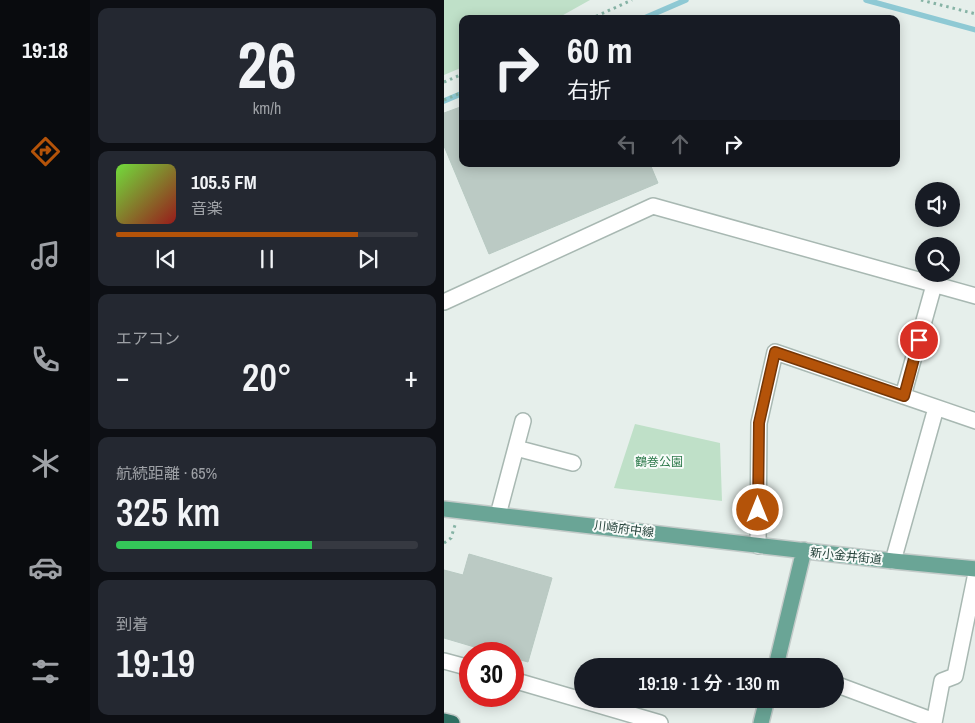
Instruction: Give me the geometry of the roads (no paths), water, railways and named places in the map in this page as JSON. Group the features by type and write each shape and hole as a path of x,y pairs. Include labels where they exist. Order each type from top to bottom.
{"highway":[{"path":"444,721 452,723"}],"main road":[{"name":"川崎府中線","path":"444,509 804,550"},
{"name":"新小金井街道","path":"781,658 804,550 975,569"},
{"path":"761,723 765,708"}],"street":[{"path":"444,302 653,206 975,296"},
{"path":"904,396 934,285"},
{"path":"758,546 759,423 775,352 975,421"},
{"path":"893,561 936,408"},
{"path":"498,515 522,421"},
{"path":"516,448 573,463"},
{"path":"844,687 934,722 942,681 956,676 975,574"},
{"path":"444,660 459,665"},
{"path":"524,683 660,723"}],"waterway":[{"path":"651,15 686,0"},
{"path":"866,0 976,30"},
{"path":"444,101 459,95"}],"park label":[{"name":"鶴巻公園","path":"659,462"}]}
